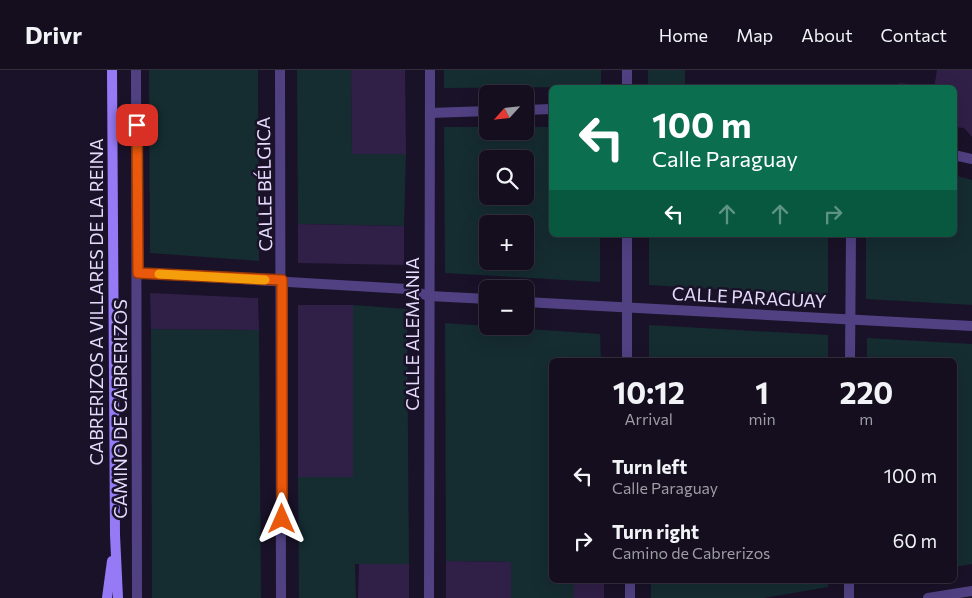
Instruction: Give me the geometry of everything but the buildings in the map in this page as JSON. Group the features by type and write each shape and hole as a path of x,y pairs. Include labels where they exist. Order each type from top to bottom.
{"street":[{"name":"CABRERIZOS A VILLARES DE LA REINA","path":"112,70 115,535 118,598"},
{"name":"CAMINO DE CABRERIZOS","path":"136,70 138,273 137,598"},
{"name":"CALLE BÉLGICA","path":"280,70 282,280 281,598"},
{"name":"CALLE ALEMANIA","path":"429,598 430,70"},
{"path":"627,70 627,85"},
{"path":"534,110 549,109"},
{"path":"430,113 479,111"},
{"path":"957,156 972,159"},
{"path":"627,237 628,358"},
{"path":"850,358 851,237"},
{"path":"138,273 282,280 407,289 429,296 479,299"},
{"name":"CALLE PARAGUAY","path":"534,303 972,326"},
{"name":"CABRERIZOS A VILLARES DE LA REINA","path":"107,598 115,535"},
{"path":"630,583 630,598"},
{"path":"849,583 849,598"},
{"path":"928,598 972,592"}],"green space":[{"path":"149,70 258,70 259,261 150,253"},
{"path":"297,70 351,70 352,154 406,154 404,226 298,224"},
{"path":"444,70 601,70 601,85 549,85 549,87 534,87 534,85 479,85 479,88 444,88"},
{"path":"648,70 685,70 685,85 648,85"},
{"path":"444,127 479,127 479,140 534,140 534,127 549,127 549,237 600,237 600,282 445,273"},
{"path":"957,176 972,180 972,305 866,299 866,237 957,237"},
{"path":"649,237 828,237 828,296 649,285"},
{"path":"353,305 407,309 409,564 355,564 356,598 299,598 298,477 353,477"},
{"path":"445,323 479,325 479,335 534,335 534,329 600,334 601,358 549,358 549,583 574,583 574,598 511,598 510,562 446,561"},
{"path":"649,325 828,335 828,358 649,358"},
{"path":"151,329 259,330 261,598 152,598"},
{"path":"867,338 972,344 972,564 957,566 957,358 867,358"},
{"path":"651,583 828,583 828,587 764,598 651,598"}],"slow traffic":[{"path":"159,274 265,280"}],"route":[{"path":"137,125 138,273 282,280 282,519"}]}
